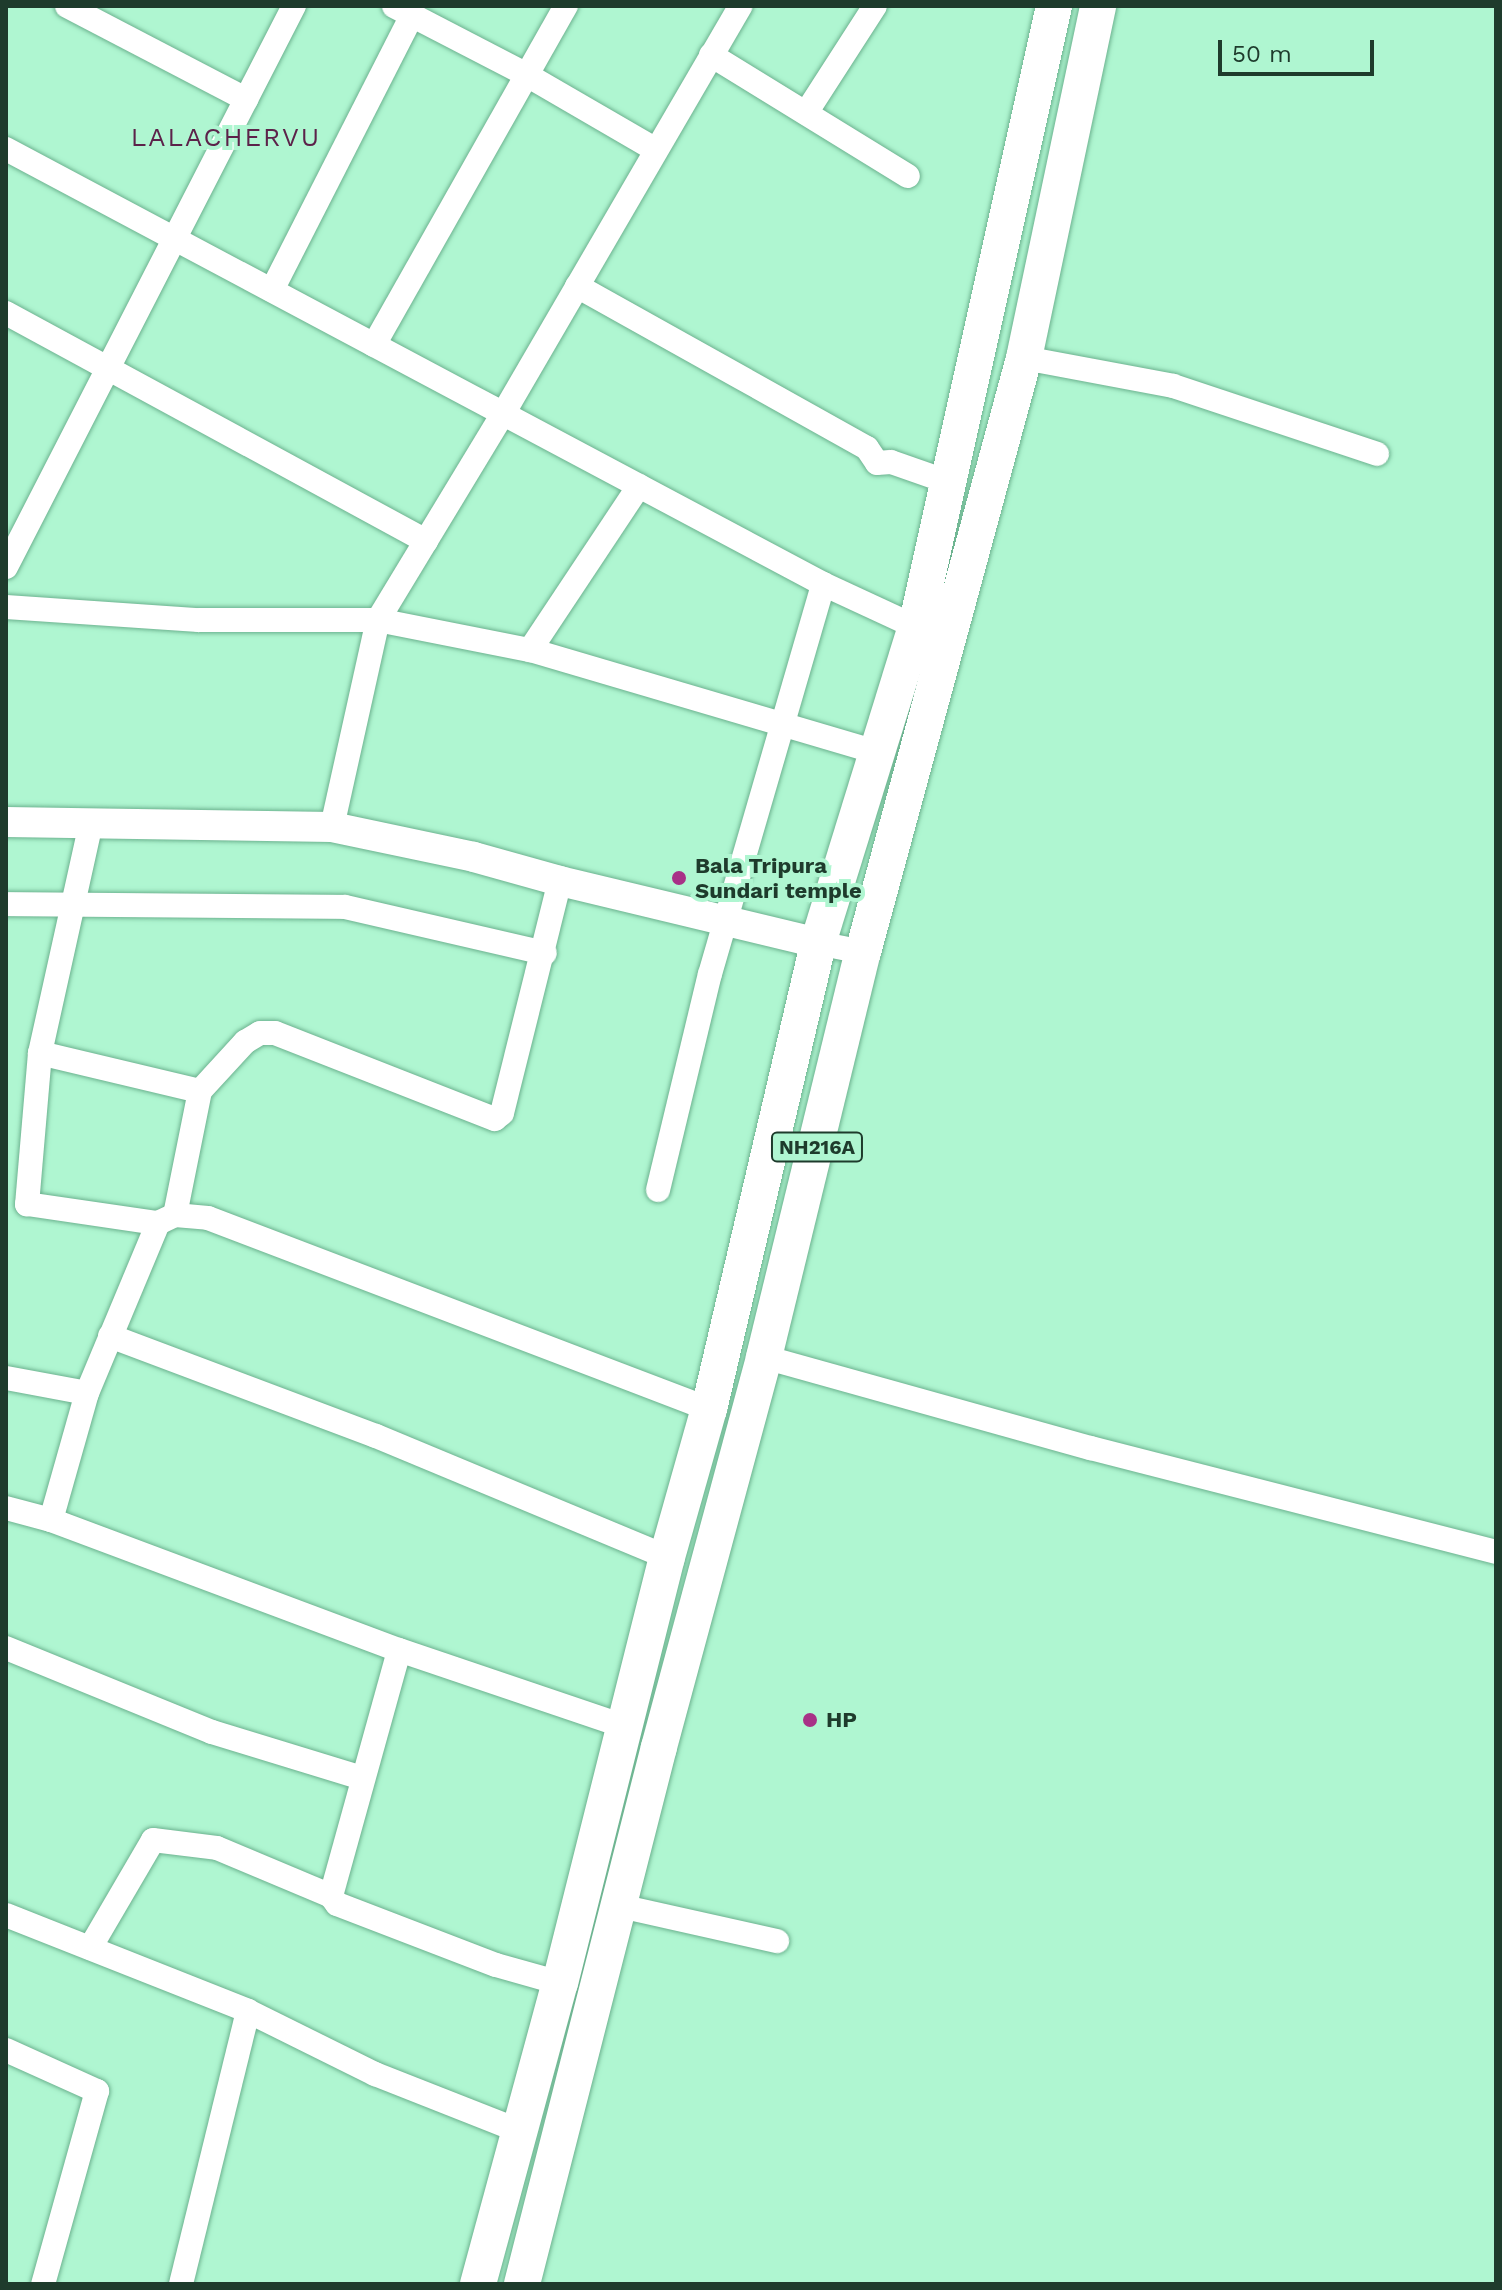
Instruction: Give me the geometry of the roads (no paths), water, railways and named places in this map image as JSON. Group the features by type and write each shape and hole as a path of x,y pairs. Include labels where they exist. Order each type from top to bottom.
{"highway":[{"name":"NH216A","path":"478,2284 517,2130 560,1983 667,1557 709,1409 818,943 916,627 1054,6"},
{"name":"NH216A","path":"522,2284 659,1747 764,1357 863,952 1024,358 1098,6"}],"main road":[{"path":"6,822 332,827 474,857 560,881 818,943"}],"street":[{"path":"67,6 246,99"},
{"path":"6,567 294,6"},
{"path":"374,345 566,6"},
{"path":"332,827 378,620 503,414 740,6"},
{"path":"806,113 875,6"},
{"path":"272,290 403,11 525,74 656,150"},
{"path":"711,55 908,176"},
{"path":"6,149 823,584 916,627"},
{"path":"577,286 867,448 877,463 891,462 948,482"},
{"path":"6,313 426,541"},
{"path":"1024,358 1173,386 1377,454"},
{"path":"530,650 639,486"},
{"path":"658,1190 725,920 823,584"},
{"path":"6,607 199,620 378,620 530,650 879,753"},
{"path":"91,823 40,1053 27,1204 167,1219 208,1218 709,1409"},
{"path":"51,1520 87,1393 110,1336 167,1219 200,1091 245,1042 260,1033 275,1033 495,1119 502,1113 545,953 560,881"},
{"path":"6,904 345,907 545,953"},
{"path":"818,943 863,952"},
{"path":"40,1053 200,1091"},
{"path":"110,1336 376,1436 667,1557"},
{"path":"764,1357 1091,1448 1496,1552"},
{"path":"6,1378 87,1393"},
{"path":"6,1508 51,1520 399,1650 624,1726"},
{"path":"6,1648 212,1732 362,1778"},
{"path":"331,1896 399,1650"},
{"path":"90,1948 153,1840 217,1848 331,1896 337,1904 496,1965 560,1983"},
{"path":"620,1906 777,1941"},
{"path":"6,1915 248,2011 375,2074 517,2130"},
{"path":"181,2284 248,2011"},
{"path":"6,2050 97,2091 43,2284"}],"place":[{"name":"Bala Tripura Sundari temple","path":"679,878"},
{"name":"HP","path":"810,1720"}],"district":[{"name":"LALACHERVU","path":"226,138"}]}
